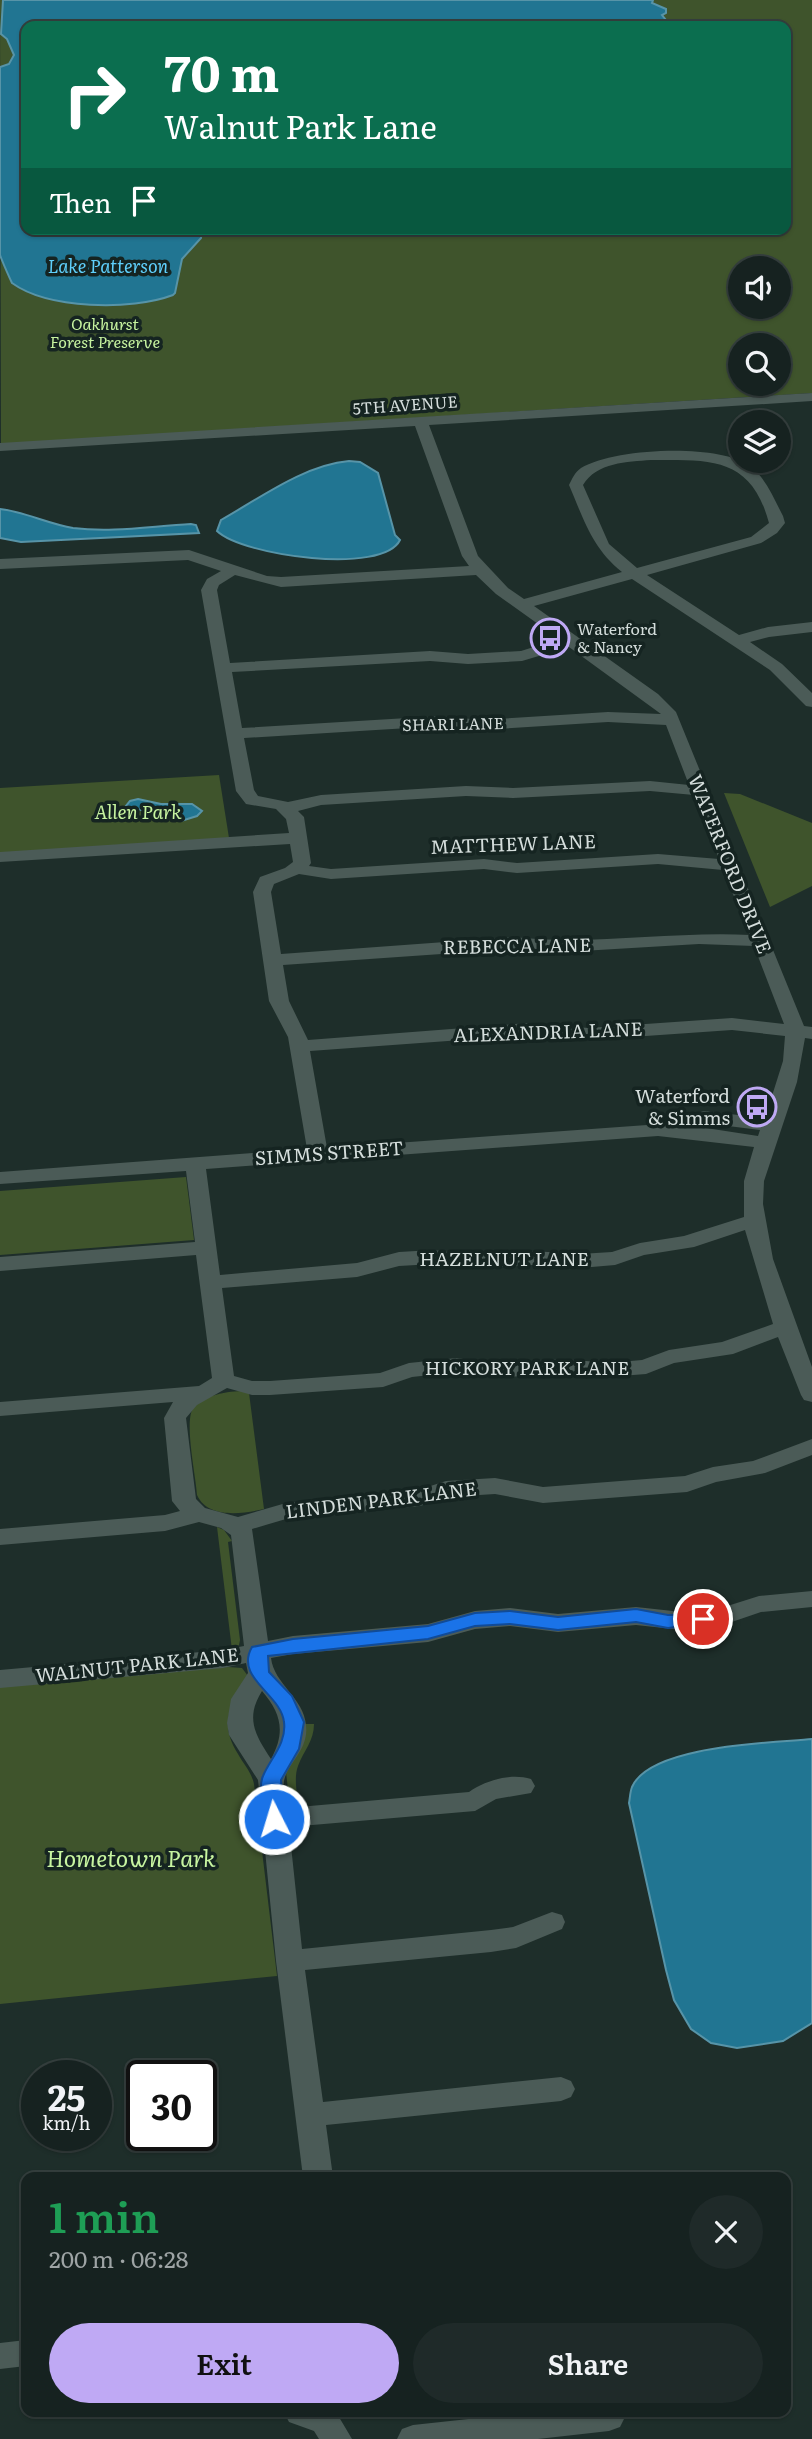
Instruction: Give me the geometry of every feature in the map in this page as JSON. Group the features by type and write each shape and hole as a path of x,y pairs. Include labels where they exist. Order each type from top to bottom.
{"street":[{"name":"5TH AVENUE","path":"0,447 812,397"},
{"name":"WATERFORD DRIVE","path":"421,422 476,564 521,605 668,712 761,941 804,1032 795,1046 754,1181 753,1221 786,1327 812,1395"},
{"path":"521,605 633,573 748,542 772,530 776,523 775,516 752,474 727,460 691,455 609,461 584,470 578,476 576,485 602,544 610,555 633,573 790,678 812,702"},
{"path":"0,564 189,555 265,580 281,582 401,575 476,564"},
{"path":"235,569 213,582 209,590 247,797 260,803 287,808 321,800 466,791 513,793 650,786 701,791"},
{"path":"737,641 768,632 812,627"},
{"path":"223,668 430,656 468,659 522,656 571,641"},
{"name":"SHARI LANE","path":"235,734 441,722 481,725 608,717 672,720"},
{"path":"287,808 295,817 302,857 298,868 272,877 263,886 279,1001 300,1046 318,1154"},
{"path":"0,857 299,838"},
{"name":"MATTHEW LANE","path":"298,868 310,873 331,874 484,864 517,868 658,859 731,865"},
{"name":"REBECCA LANE","path":"272,960 513,943 548,947 699,938 761,941"},
{"name":"ALEXANDRIA LANE","path":"300,1046 528,1029 588,1034 732,1024 804,1032"},
{"name":"SIMMS STREET","path":"0,1178 658,1130 770,1134"},
{"path":"195,1164 210,1282 213,1386 187,1400 178,1408 175,1418 184,1501 189,1510 197,1515 237,1525 243,1533 259,1662 285,1701 294,1722 290,1749 271,1779"},
{"name":"HAZELNUT LANE","path":"210,1282 357,1270 399,1259 433,1257 473,1262 532,1258 580,1262 615,1258 640,1249 687,1242 753,1221"},
{"path":"0,1264 205,1248"},
{"name":"HICKORY PARK LANE","path":"0,1409 213,1386 270,1388 383,1380 409,1370 457,1365 496,1371 564,1366 608,1370 646,1367 669,1357 725,1349 786,1327"},
{"name":"LINDEN PARK LANE","path":"237,1525 286,1511 420,1498 446,1489 495,1486 543,1495 687,1484 713,1475 757,1468 812,1447"},
{"path":"0,1537 165,1523 197,1515"},
{"name":"WALNUT PARK LANE","path":"0,1679 223,1659 259,1662 293,1645 428,1633 475,1620 510,1617 558,1623 636,1616 682,1621 723,1616 760,1604 812,1599"},
{"path":"259,1662 243,1699 240,1723 242,1735 271,1779 290,1961 317,2172"},
{"path":"274,1819 475,1801 490,1790 522,1786"},
{"path":"290,1961 491,1941 516,1937 552,1922"},
{"path":"310,2115 561,2089"},
{"path":"0,2356 21,2354"},
{"path":"314,2417 325,2421 336,2439"},
{"path":"413,2439 609,2417"}],"green space":[{"name":"Oakhurst Forest Preserve","path":"0,0 812,0 812,393 791,394 791,333 728,333 728,396 764,396 1,444"},
{"name":"Allen Park","path":"219,775 229,838 0,853 0,788"},
{"path":"724,793 740,794 812,823 812,886 770,907"},
{"path":"186,1177 194,1240 0,1255 0,1191"},
{"path":"244,1391 249,1393 264,1509 226,1513 209,1508 197,1495 190,1437 191,1415 197,1404 209,1397"},
{"path":"217,1527 224,1530 232,1541 228,1542 240,1640 239,1645 232,1650"},
{"name":"Hometown Park","path":"242,1668 248,1676 232,1705 228,1723 232,1743 254,1784 277,1976 0,2004 0,1687"},
{"path":"303,1724 314,1724 314,1730 297,1771 296,1788 300,1811 290,1808 286,1772"}],"water":[{"name":"Lake Patterson","path":"3,0 653,0 652,3 666,9 666,13 662,15 667,21 21,21 21,235 201,235 182,259 173,295 135,304 113,305 68,302 28,292 12,283 0,255 0,67 9,64 14,55 7,39 1,34"},
{"path":"349,461 360,462 378,473 395,535 400,540 388,551 368,557 312,558 254,548 217,531 221,520 283,484 316,469"},
{"path":"0,509 73,528 117,529 191,524 196,525 199,533 21,542 0,538"},
{"path":"138,799 161,804 192,804 202,811 197,816 181,821 126,806 130,801"},
{"path":"812,1739 812,2023 783,2041 737,2048 711,2043 691,2029 674,2000 629,1803 631,1789 643,1773 662,1762 686,1754 742,1745"}],"place":[{"name":"Waterford & Nancy","path":"550,638"},
{"name":"Waterford & Simms","path":"757,1107"}],"route":[{"path":"274,1819 271,1779 290,1749 294,1722 292,1712 285,1701 260,1673 259,1651 293,1645 428,1633 475,1620 510,1617 545,1623 636,1616 668,1621 703,1619"}]}
